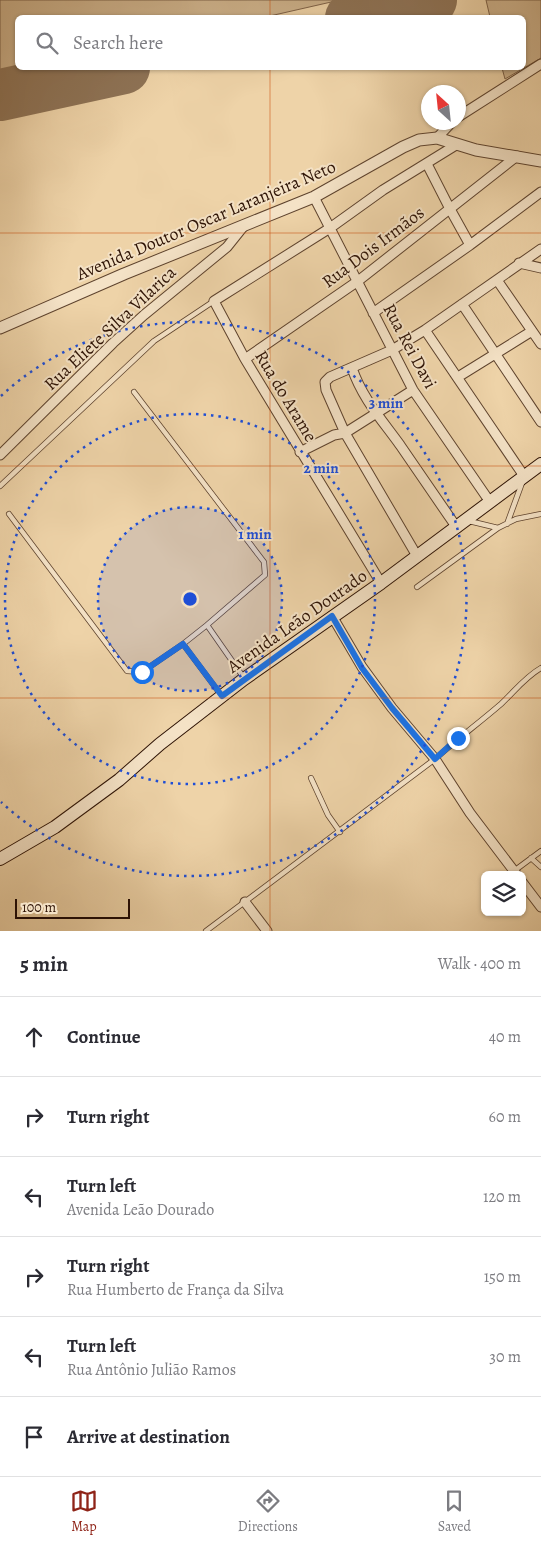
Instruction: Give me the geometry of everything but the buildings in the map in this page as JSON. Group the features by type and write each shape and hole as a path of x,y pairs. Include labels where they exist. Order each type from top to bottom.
{"main road":[{"name":"Avenida Leão Dourado","path":"0,859 55,827 111,786 160,744 244,679 381,583 541,464"}],"street":[{"path":"466,112 541,64"},
{"path":"444,130 437,138 456,145 541,160"},
{"name":"Avenida Doutor Oscar Laranjeira Neto","path":"0,328 124,274 314,197 419,140 437,138"},
{"path":"214,301 330,228 383,190 456,145"},
{"name":"Rua Dois Irmãos","path":"244,359 358,281 517,156"},
{"path":"427,164 470,245"},
{"path":"373,313 470,245 541,192"},
{"name":"Rua Rei Davi","path":"314,197 413,390 490,502"},
{"name":"Rua Eliete Silva Vilarica","path":"0,455 113,343 227,247 243,227"},
{"path":"417,556 345,433 326,390 325,382 330,377 392,350 425,330 541,248"},
{"path":"519,264 541,268"},
{"path":"497,280 540,341"},
{"name":"Rua do Arame","path":"214,301 244,359 381,583"},
{"path":"462,304 541,422"},
{"path":"425,330 524,476"},
{"path":"458,377 532,331"},
{"path":"352,368 358,384 376,414 461,524"},
{"path":"300,452 334,435 345,433 413,390"},
{"path":"332,616 362,668 392,708 435,759 470,813 514,871"},
{"path":"526,887 541,907"},
{"path":"245,902 266,931"}],"lane":[{"path":"0,486 154,341 214,301"},
{"path":"9,514 127,671 142,672 183,644 265,575 264,562 134,392"},
{"path":"507,524 524,476"},
{"path":"417,587 498,528 516,520 541,514"},
{"path":"461,524 498,528"},
{"path":"207,625 244,679"},
{"path":"183,644 222,696"},
{"path":"206,931 435,759 501,704 530,675 541,668"},
{"path":"311,778 328,816 340,832"},
{"path":"517,871 541,851"},
{"path":"531,858 541,867"}],"shaded area":[{"path":"0,0 340,0 274,15 15,15 15,70 24,70 0,75"},
{"path":"486,0 541,0 541,58 526,67 526,15 490,15"},
{"path":"503,70 521,70 505,79"}],"runway":[{"path":"364,15 431,0"},
{"path":"0,95 115,70"}],"route":[{"path":"142,672 183,644 222,696 332,616 362,668 392,708 435,759 458,738"}]}
